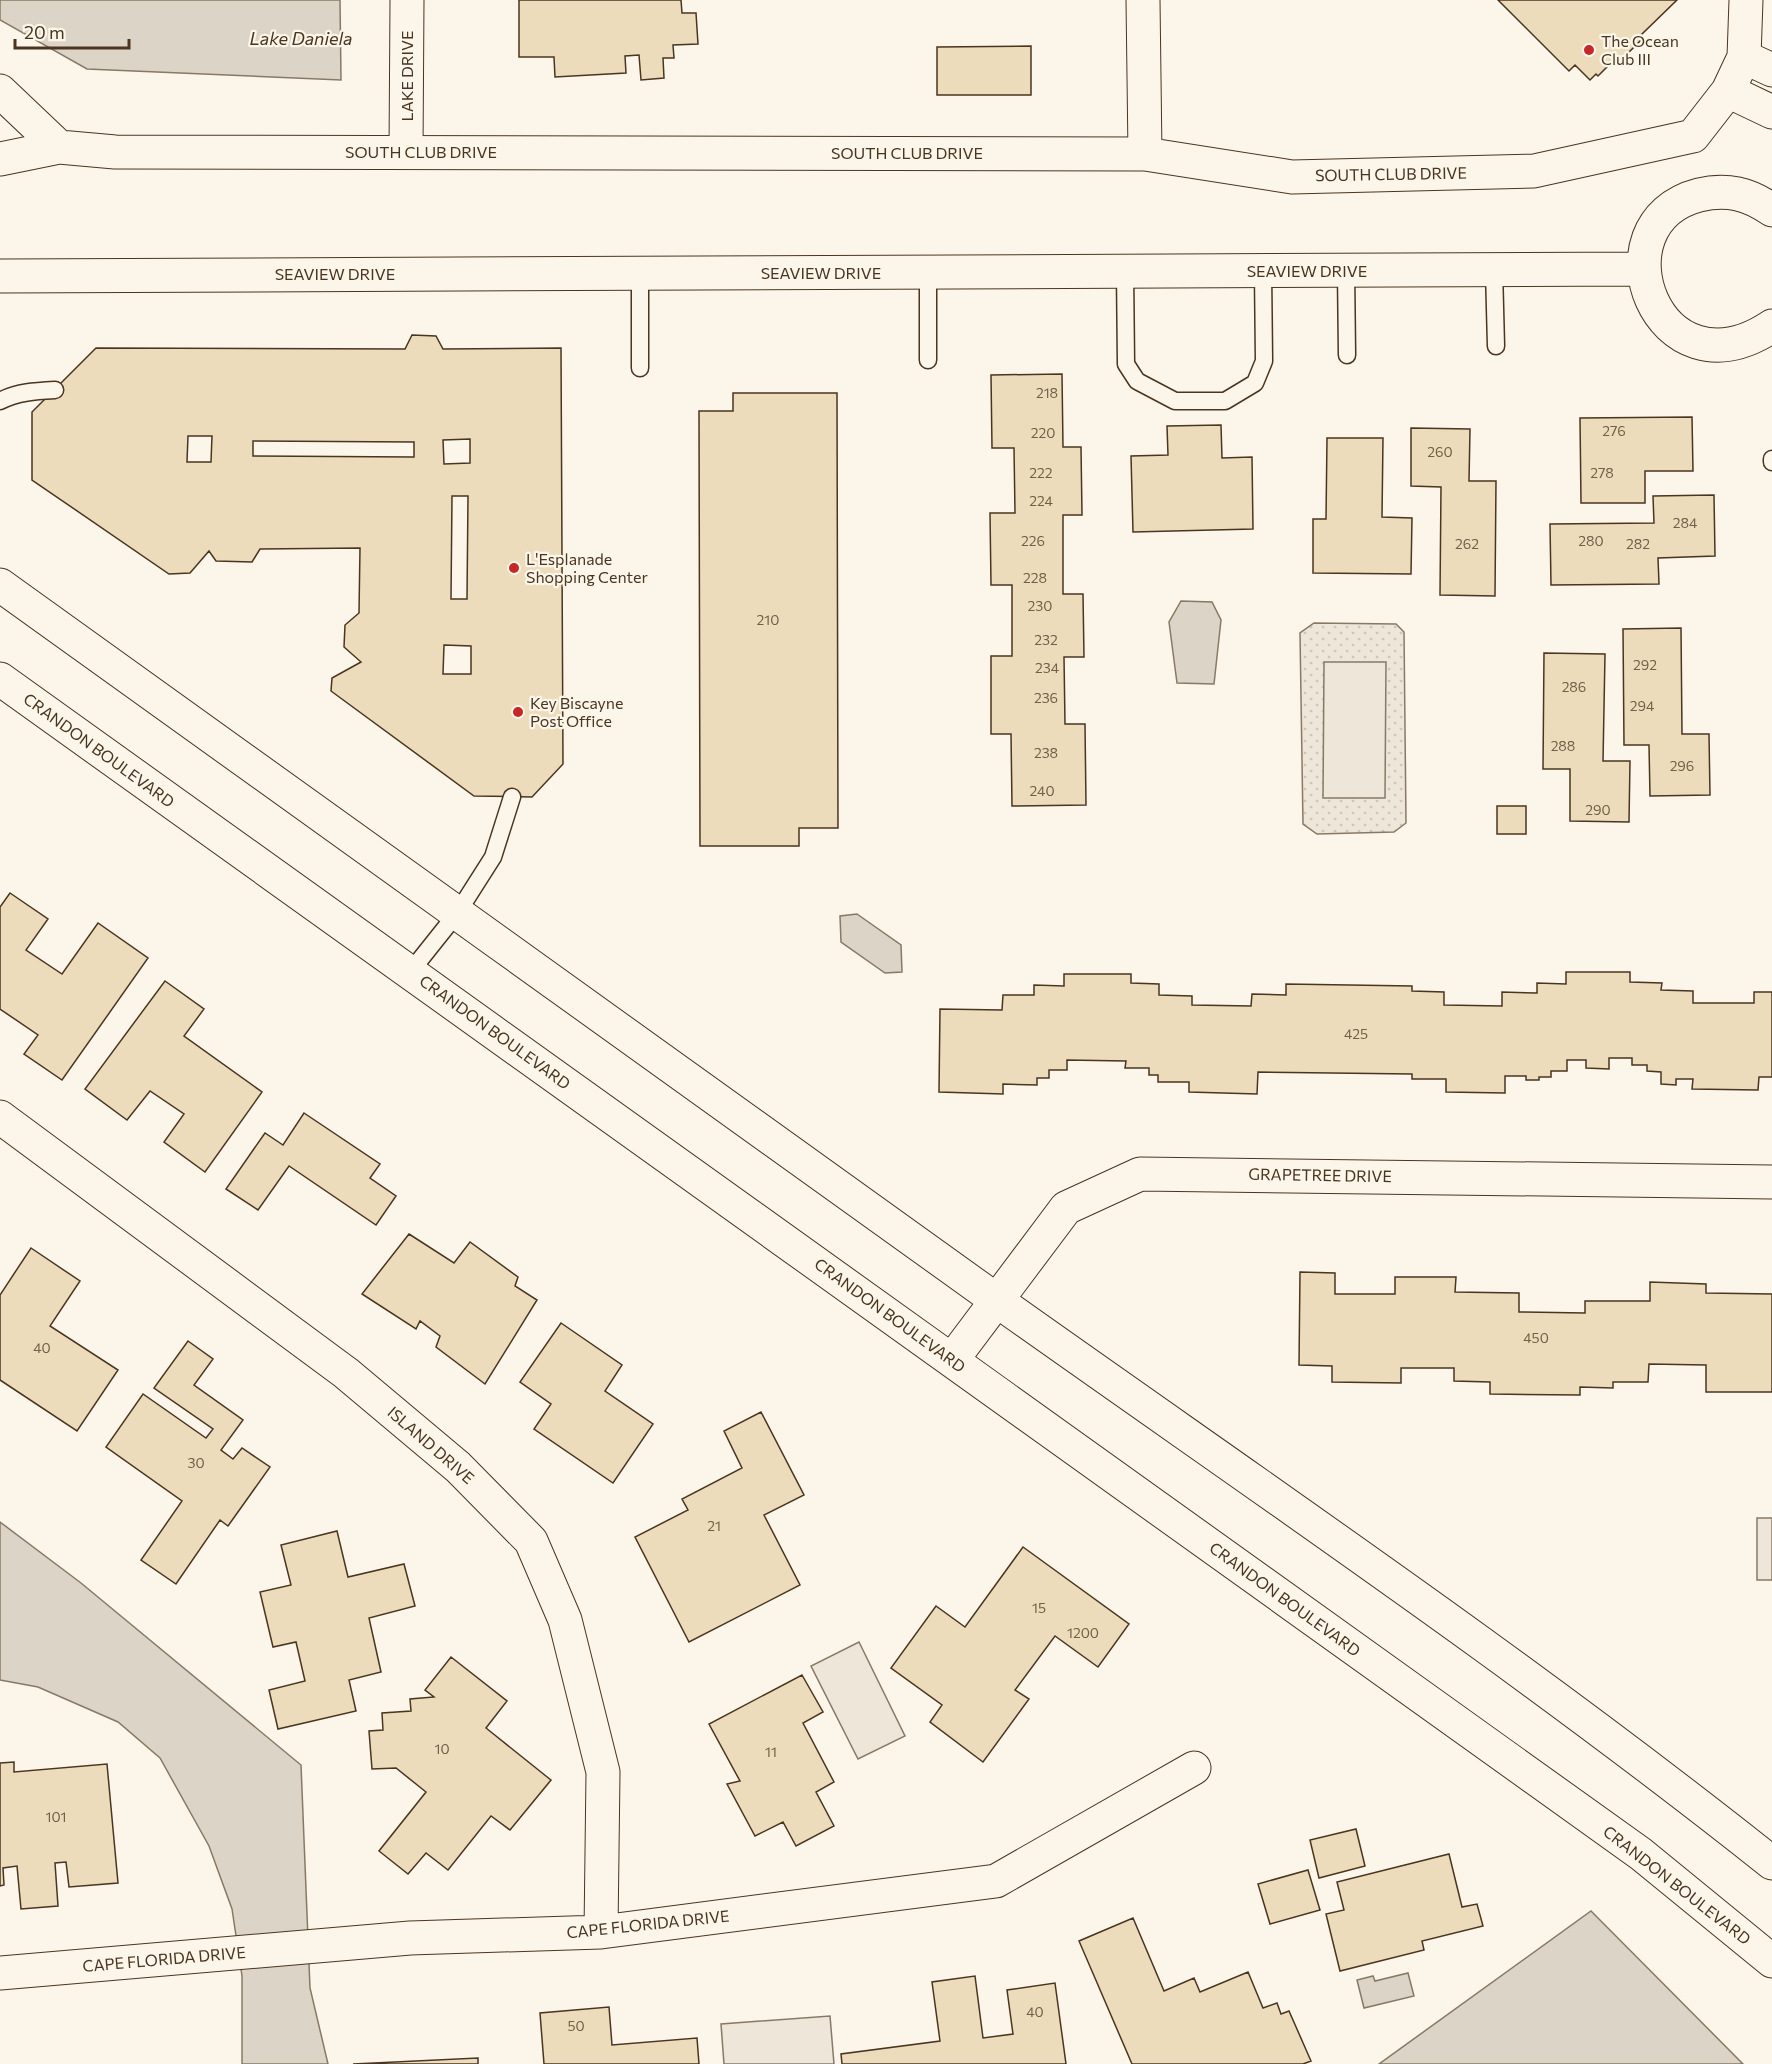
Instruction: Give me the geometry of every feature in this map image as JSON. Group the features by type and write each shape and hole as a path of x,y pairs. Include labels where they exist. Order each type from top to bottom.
{"street":[{"name":"LAKE DRIVE","path":"406,152 407,0"},
{"path":"1143,0 1145,154"},
{"name":"SOUTH CLUB DRIVE","path":"0,159 59,147 115,152 1145,154 1292,177 1534,171 1693,136 1728,91 1758,63 1746,0"},
{"path":"0,91 59,147"},
{"path":"1728,91 1772,112"},
{"path":"1772,210 1757,200 1735,192 1712,191 1690,197 1671,209 1656,226 1646,247 1643,269 1647,294 1659,316 1685,336 1701,343 1726,345 1750,340 1772,326"},
{"name":"SEAVIEW DRIVE","path":"0,276 1643,269"},
{"path":"0,585 997,1300 1328,1534 1667,1779 1772,1863"},
{"name":"CRANDON BOULEVARD","path":"0,679 411,971 1641,1854 1772,1961"},
{"name":"ISLAND DRIVE","path":"0,1117 346,1373 458,1467 531,1541 565,1620 603,1772 601,1932"},
{"name":"GRAPETREE DRIVE","path":"952,1360 1066,1208 1140,1174 1772,1182"},
{"name":"CAPE FLORIDA DRIVE","path":"0,1973 410,1938 601,1932 996,1881 1194,1768"}],"lane":[{"path":"1346,270 1347,355"},
{"path":"1494,270 1496,345"},
{"path":"1125,271 1126,364 1137,381 1175,401 1225,401 1255,383 1264,361 1263,271"},
{"path":"928,272 928,360"},
{"path":"640,274 640,368"},
{"path":"1772,326 1772,334"},
{"path":"0,402 10,396 32,391 55,390"},
{"path":"411,971 458,912 493,857 512,797"}],"shaded area":[{"path":"1314,623 1396,624 1404,632 1406,823 1394,832 1317,834 1303,824 1300,633"},
{"path":"1324,662 1386,662 1385,798 1323,798"},
{"path":"1757,1518 1772,1518 1772,1580 1757,1580"},
{"path":"859,1642 905,1736 858,1759 811,1666"},
{"path":"830,2016 834,2064 724,2064 721,2024"}],"water":[{"name":"Lake Daniela","path":"0,0 340,0 341,80 87,69 0,20"},
{"path":"1181,601 1212,602 1221,620 1214,684 1177,683 1169,622"},
{"path":"857,914 901,945 902,972 885,973 841,942 840,916"},
{"path":"0,1522 81,1583 301,1765 310,1988 328,2064 242,2064 242,1976 232,1909 209,1846 160,1758 118,1722 38,1687 0,1680"},
{"path":"1591,1911 1743,2064 1379,2064"},
{"path":"1408,1973 1414,1996 1364,2008 1357,1980 1373,1976 1375,1981"}],"building":[{"path":"519,0 681,0 682,13 696,13 698,44 673,45 674,58 663,58 664,78 641,80 639,55 625,56 626,73 555,77 554,57 519,57"},
{"name":"The Ocean Club III","path":"1498,0 1677,0 1639,37 1642,39 1617,64 1614,60 1598,76 1596,74 1590,80 1575,65 1569,71"},
{"path":"1031,46 1031,95 937,95 937,47"},
{"name":"L'Esplanade Shopping Center","path":"412,335 436,336 443,349 561,348 563,764 532,797 474,796 331,691 332,678 361,662 344,647 345,625 359,613 360,548 260,549 252,562 216,561 209,551 190,573 169,574 32,480 32,412 96,348 405,349","holes":["188,436 212,436 211,462 187,462","470,439 470,463 444,464 443,440","253,441 414,442 414,457 253,456","452,496 468,496 467,599 451,599","444,645 471,646 471,674 443,674"]},
{"path":"1062,374 1063,447 1081,447 1082,515 1063,515 1063,594 1083,594 1084,657 1064,657 1065,724 1085,724 1086,805 1012,806 1011,734 991,734 991,656 1012,656 1012,585 991,585 990,513 1015,513 1014,448 992,448 991,375"},
{"path":"733,393 837,393 838,828 799,828 799,846 700,846 699,411 733,411"},
{"path":"1692,417 1693,471 1645,471 1645,503 1581,503 1580,418"},
{"path":"1221,425 1222,458 1252,457 1253,529 1133,532 1131,456 1168,455 1167,426"},
{"path":"1411,428 1470,429 1469,481 1496,481 1495,596 1440,595 1441,487 1411,486"},
{"path":"1327,438 1383,438 1382,517 1412,518 1411,574 1313,573 1313,519 1326,519"},
{"path":"1714,495 1715,556 1658,558 1659,584 1551,585 1550,524 1654,523 1653,496"},
{"path":"1681,628 1682,734 1709,734 1710,795 1650,796 1649,745 1624,745 1623,629"},
{"path":"1544,653 1605,654 1603,761 1630,761 1629,822 1570,821 1570,769 1543,769"},
{"path":"1497,806 1526,806 1526,834 1497,834"},
{"path":"10,893 48,919 26,950 62,974 98,923 148,958 62,1080 24,1054 38,1035 0,1009 0,907"},
{"path":"1566,972 1630,972 1630,982 1662,983 1661,990 1693,991 1693,1003 1754,1003 1754,992 1772,992 1772,1077 1759,1077 1758,1090 1692,1089 1693,1079 1676,1079 1676,1085 1661,1084 1661,1072 1647,1071 1647,1065 1632,1065 1632,1058 1609,1058 1609,1069 1586,1068 1586,1060 1567,1060 1567,1071 1551,1071 1551,1077 1526,1080 1526,1076 1505,1076 1505,1093 1446,1092 1446,1079 1412,1079 1412,1074 1258,1072 1257,1094 1189,1092 1189,1082 1158,1082 1158,1075 1149,1075 1149,1068 1125,1068 1126,1061 1067,1060 1067,1070 1049,1070 1049,1078 1037,1078 1037,1085 1003,1084 1003,1094 939,1092 940,1009 1002,1010 1003,995 1034,995 1034,985 1064,986 1064,974 1131,974 1131,983 1159,984 1159,995 1192,996 1192,1005 1251,1006 1252,994 1286,995 1286,984 1412,986 1412,991 1444,992 1444,1005 1502,1006 1502,992 1537,993 1537,983 1566,984"},
{"path":"165,981 204,1009 184,1036 262,1092 205,1172 164,1142 184,1114 150,1091 127,1120 85,1089"},
{"path":"304,1113 380,1164 370,1178 396,1196 376,1225 289,1166 258,1210 226,1189 265,1133 283,1145"},
{"path":"409,1234 454,1263 470,1242 518,1277 515,1286 537,1300 485,1384 436,1347 440,1336 420,1321 416,1329 362,1294"},
{"path":"31,1248 80,1281 50,1326 118,1370 77,1431 0,1380 0,1295"},
{"path":"1300,1272 1335,1273 1335,1294 1395,1294 1395,1277 1456,1277 1455,1292 1519,1293 1519,1312 1585,1313 1585,1301 1650,1301 1650,1282 1706,1284 1706,1293 1772,1294 1772,1392 1706,1392 1706,1365 1649,1364 1648,1382 1613,1382 1613,1388 1580,1387 1580,1395 1490,1394 1490,1382 1454,1381 1454,1368 1401,1368 1401,1383 1332,1382 1332,1366 1299,1365"},
{"path":"561,1323 622,1365 605,1391 653,1424 613,1483 534,1429 551,1404 520,1382"},
{"path":"188,1341 213,1359 194,1385 243,1420 221,1450 233,1459 242,1448 270,1467 228,1526 220,1520 176,1584 141,1560 182,1501 106,1447 143,1394 206,1438 213,1429 154,1388"},
{"path":"761,1412 804,1495 764,1515 800,1585 689,1642 635,1537 688,1510 682,1499 742,1468 724,1431"},
{"path":"337,1531 348,1577 404,1564 415,1606 369,1618 381,1672 349,1680 356,1711 278,1729 269,1690 305,1681 296,1642 273,1647 260,1592 291,1585 281,1545"},
{"path":"1023,1547 1129,1624 1098,1667 1055,1636 1015,1690 1029,1699 983,1762 930,1722 942,1705 891,1668 936,1606 965,1627"},
{"path":"451,1657 507,1701 486,1728 551,1780 510,1830 491,1816 448,1870 426,1853 408,1874 379,1851 426,1792 396,1768 372,1769 369,1731 383,1730 382,1713 411,1711 410,1699 434,1697 425,1690"},
{"path":"802,1675 823,1712 803,1723 834,1782 816,1792 834,1826 796,1846 783,1822 755,1836 727,1784 740,1781 709,1724"},
{"path":"14,1762 14,1772 107,1764 118,1883 69,1887 66,1862 55,1863 58,1906 21,1909 17,1866 3,1868 4,1885 0,1886 0,1763"},
{"path":"1356,1829 1365,1866 1319,1878 1310,1840"},
{"path":"1449,1854 1462,1907 1477,1904 1483,1926 1422,1941 1424,1950 1340,1971 1326,1914 1344,1910 1337,1882"},
{"path":"1308,1870 1320,1910 1270,1924 1258,1884"},
{"path":"1133,1918 1164,1991 1194,1978 1200,1992 1248,1972 1263,2008 1277,2003 1281,2014 1289,2011 1311,2061 1303,2064 1132,2064 1079,1941"},
{"path":"975,1976 983,2038 1013,2034 1007,1990 1055,1983 1066,2064 842,2064 841,2054 940,2041 932,1982"},
{"path":"609,2007 612,2045 697,2038 699,2064 544,2064 540,2013"},
{"path":"478,2058 478,2064 353,2064"}],"place":[{"name":"The Ocean Club III","path":"1589,50"},
{"name":"L'Esplanade Shopping Center","path":"514,568"},
{"name":"Key Biscayne Post Office","path":"518,712"}]}
